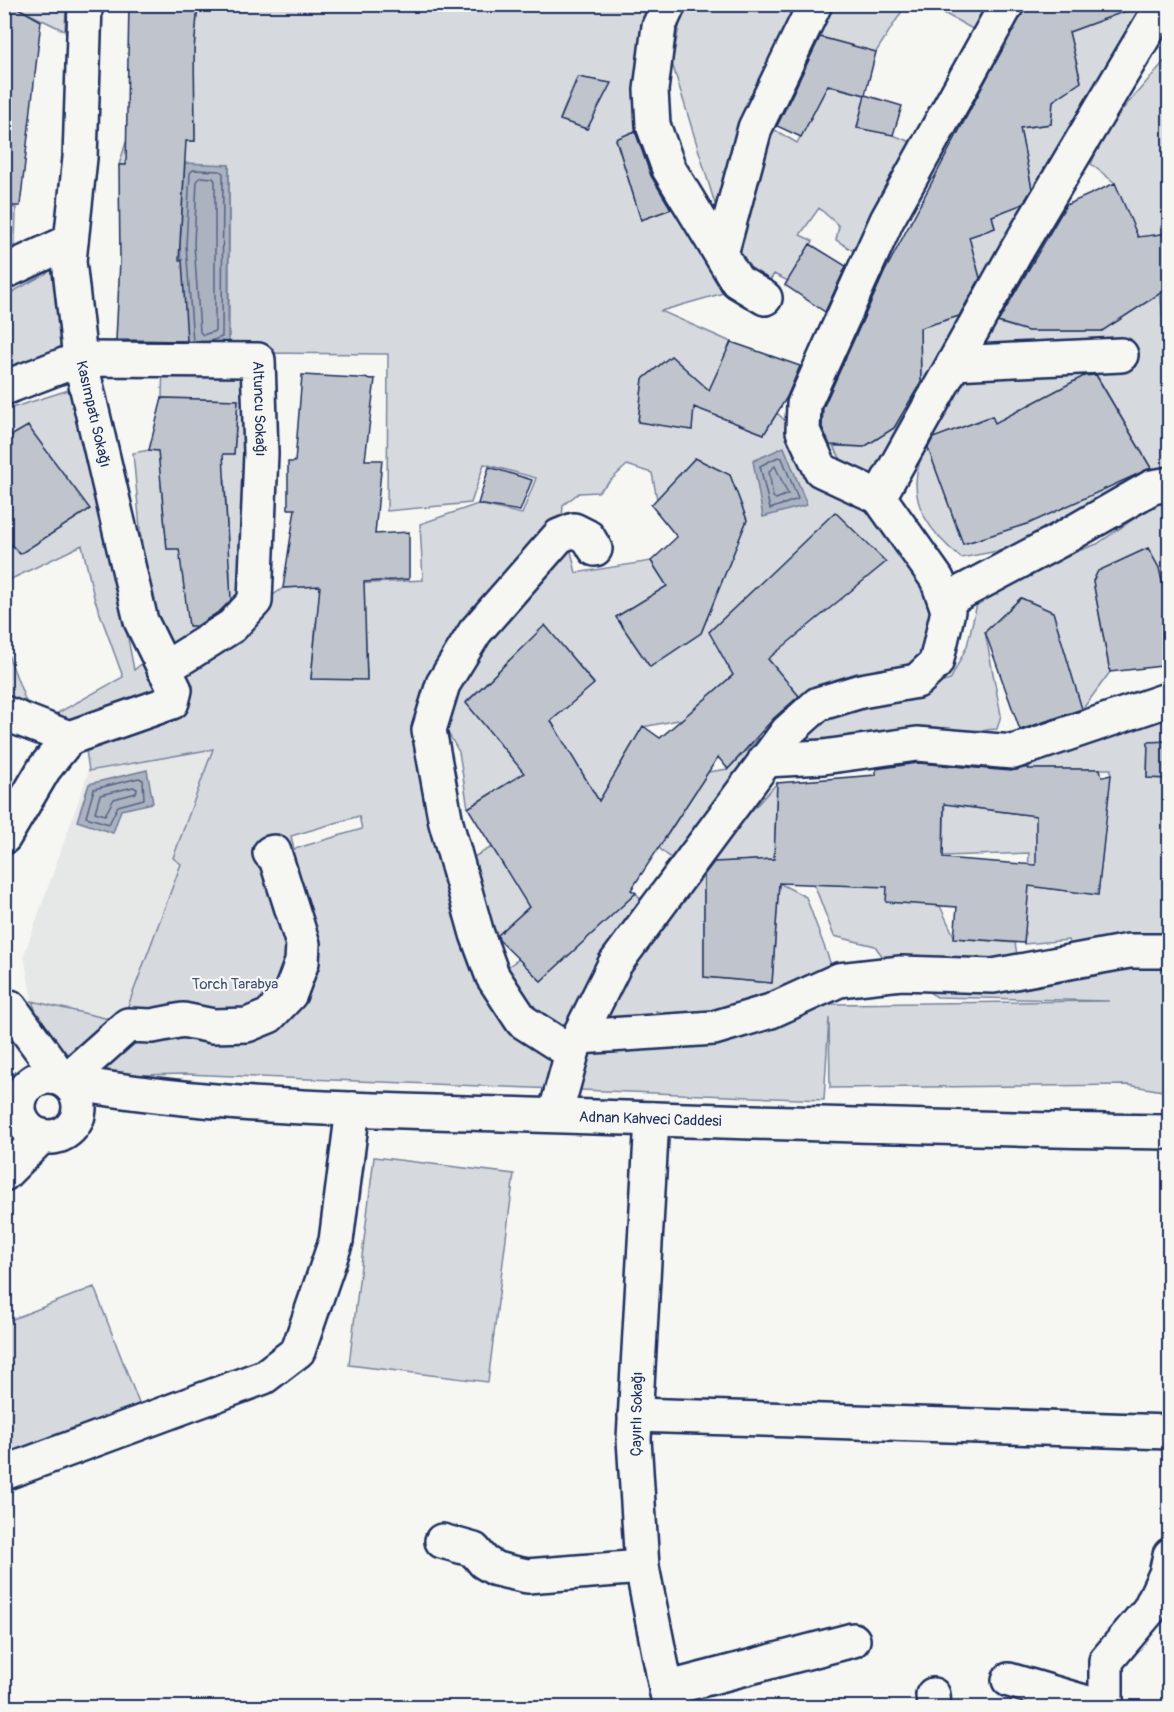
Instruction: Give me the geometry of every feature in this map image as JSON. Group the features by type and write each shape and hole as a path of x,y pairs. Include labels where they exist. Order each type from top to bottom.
{"street":[{"name":"Kasımpatı Sokağı","path":"69,738 172,702 175,690 141,621 80,359 69,261 80,158 85,4"},
{"path":"669,4 659,26 651,90 653,125 669,169 737,281 765,298"},
{"path":"721,254 755,128 815,4"},
{"path":"555,1115 575,1045 615,964 787,732 818,704 861,691 917,681 936,663 942,646 948,611 937,579 879,497 821,470 803,431 804,404 887,220 1007,4"},
{"path":"879,497 1017,250 1163,4"},
{"path":"4,272 71,242"},
{"path":"954,363 1121,355"},
{"name":"Altuncu Sokağı","path":"4,388 80,359 258,360 261,453 255,601 232,626 164,669"},
{"path":"945,601 1058,541 1152,487 1170,484"},
{"path":"595,549 588,537 574,530 559,536 475,632 443,684 429,730 446,823 477,934 494,976 522,1021 575,1045 714,1028 771,1011 839,980 901,974 993,976 1129,951 1170,951"},
{"path":"765,760 823,757 917,744 1013,752 1071,735 1170,699"},
{"path":"4,713 69,738 44,769 4,837"},
{"path":"65,1081 128,1025 152,1026 183,1020 213,1026 247,1025 269,1016 290,994 302,963 303,945 274,852 270,853"},
{"path":"7,1002 79,1100 79,1112 72,1127 55,1137 33,1129 18,1110 23,1090 7,1002"},
{"path":"23,1090 40,1077 50,1076 65,1081"},
{"name":"Adnan Kahveci Caddesi","path":"65,1081 132,1094 353,1108 652,1119 1170,1132"},
{"path":"79,1112 132,1094"},
{"path":"4,1473 264,1377 298,1351 336,1240 353,1108"},
{"name":"Çayırlı Sokağı","path":"652,1119 634,1439 642,1567 668,1698"},
{"path":"8,1170 33,1129"},
{"path":"635,1415 1170,1432"},
{"path":"442,1540 474,1550 484,1562 496,1569 528,1576 642,1567"},
{"path":"1009,1680 1106,1707 1107,1661 1149,1610 1166,1574 1170,1555"},
{"path":"668,1698 853,1640"}],"shaded area":[{"path":"213,749 173,858 181,864 122,1022 32,1001 24,955 89,771"}],"green space":[{"path":"11,5 66,5 65,31"},
{"name":"Torch Tarabya","path":"198,5 654,5 651,124 616,140 641,220 682,205 727,292 661,311 731,342 702,410 764,434 777,413 942,570 932,657 800,697 808,703 727,801 745,818 777,783 774,859 704,863 704,977 772,983 779,883 806,897 833,970 702,1022 656,1011 661,1037 719,1039 830,1004 1109,1001 937,997 892,970 875,946 834,936 814,884 887,886 940,906 955,938 1015,943 1019,966 1076,977 1069,940 1024,944 1029,853 943,856 946,759 962,761 958,806 1021,814 1031,759 1169,699 1169,741 1148,743 1147,778 1169,779 1169,1092 1128,1085 830,1088 829,1018 824,1100 185,1074 97,1076 47,1042 32,1001 122,1022 181,864 173,858 213,749 89,771 85,743 52,716 123,677 94,597 82,545 5,582 5,410 75,388 105,517 134,670 152,655 133,453 149,450 234,454 238,400 162,398 163,361 229,353 229,165 119,165 126,142 195,141 194,49","holes":["577,77 610,83 587,129 560,119","253,353 388,354 387,511 471,503 484,464 536,478 522,514 478,504 420,524 423,580 283,588 262,603","671,356 695,378 692,430 638,421 643,379","695,458 730,475 747,520 701,633 650,667 616,617 667,586 651,561 576,573 571,551 561,533 563,505 579,493 598,492 627,465 652,473 657,499","225,480 228,545 167,549 161,485","230,569 230,625 190,626 182,572","365,622 367,679 311,679 316,623","545,626 594,683 510,756 466,702","741,626 799,697 728,769 708,772 659,848 690,874 645,904 636,893 541,981 519,959 500,972 497,1004 453,917 440,811 436,712 459,752 468,808 566,746 602,806 637,783 618,768 643,727 683,719 733,675 719,650","1037,769 1111,769 1098,895 1037,887","359,816 362,829 294,849 291,836"]},
{"path":"688,5 799,5 726,209 715,204 672,63 681,17"},
{"path":"829,5 906,5 876,52 813,35"},
{"path":"929,5 993,5 978,32"},
{"path":"1102,5 1161,5 881,485 847,469 833,446 864,447 894,428 921,382 920,328 969,312 982,286 969,237 995,228 992,216 1034,199 1020,128 1051,124 1053,101 1081,82 1069,32 1107,18"},
{"path":"1169,56 1169,233 1155,235 1165,342 1169,342 1169,468 1024,546 961,558 939,537 925,517 917,498 916,479 920,460 927,443 963,544 1030,523 992,416 928,440 996,322 1028,331 1102,331 1115,183 1091,164 1108,126","holes":["1094,371 1151,468 1065,506 1019,410"]},
{"path":"788,76 865,95 857,128 893,135 916,144 863,257 836,240 839,226 819,208 800,235 813,241 788,281 774,274 762,293 735,247 761,122 797,143 814,111 785,98"},
{"path":"5,205 16,208 15,245 5,252"},
{"path":"52,270 62,346 5,379 5,296"},
{"path":"1169,500 1169,617 1159,568 1148,548 1098,571 1093,581 1110,672 1082,710 1053,612 1021,598 985,632 1001,715 997,729 806,744 806,729 839,706 906,693 950,680 967,646 981,587 1097,544 1157,503"},
{"path":"4,644 31,715 5,711"},
{"path":"492,847 588,854 496,937 470,859"},
{"path":"374,1157 514,1174 488,1382 349,1365"},
{"path":"94,1287 140,1406 5,1457 5,1322"}],"water":[{"path":"185,163 229,165 228,345 187,350 180,245"},
{"path":"784,447 807,505 763,517 753,461"},
{"path":"147,770 153,803 121,810 113,833 77,821 89,784"}],"building":[{"path":"4,4 11,4 41,21 20,206 4,206"},
{"path":"129,4 198,4 194,49 195,141 186,141 179,260 182,260 187,341 116,340 120,261 119,165 126,165"},
{"path":"1026,4 1137,4 1137,7 1069,32 1081,82 1053,101 1051,124 1020,128 1032,189 1023,204 992,216 995,228 969,237 980,278 959,316 920,328 921,382 894,428 864,447 830,445 822,427 823,408 885,271"},
{"path":"820,37 876,52 865,95 828,85 801,137 777,126"},
{"path":"578,77 611,83 587,129 560,120"},
{"path":"865,95 902,106 893,135 857,128"},
{"path":"635,131 651,176 671,209 641,220 616,139"},
{"path":"1115,183 1138,237 1170,233 1170,287 1102,331 1028,331 998,322 1066,205"},
{"path":"810,244 846,266 825,312 785,285"},
{"path":"731,342 800,366 787,397 764,434 694,407 692,430 638,422 643,379 671,356 709,390"},
{"path":"302,375 375,379 365,460 382,460 375,534 409,532 409,579 364,582 367,680 311,679 320,586 283,588 295,509 288,509 288,462 295,462"},
{"path":"1096,375 1151,468 1030,523 963,544 928,448 933,438 992,416 995,423 1084,376"},
{"path":"162,398 238,400 234,454 223,454 231,600 220,611 197,626 189,626 179,549 167,549 158,451 149,450"},
{"path":"28,426 90,509 20,554 4,537 4,440"},
{"path":"695,458 730,475 747,520 701,633 650,667 616,617 667,586 651,561 677,537 651,505"},
{"path":"489,467 532,480 520,511 478,504"},
{"path":"835,512 886,562 768,659 799,696 774,718 728,769 718,757 631,890 636,893 541,981 499,940 498,935 529,907 468,808 524,773 466,703 545,625 594,684 551,721 599,801 643,726 660,738 733,675 709,632"},
{"path":"1148,548 1159,568 1170,617 1170,665 1110,672 1093,581 1098,571"},
{"path":"1021,598 1053,612 1082,709 1020,730 985,632"},
{"path":"1170,741 1170,779 1147,778 1148,742"},
{"path":"918,763 1011,771 1028,767 1028,769 1100,769 1102,777 1111,775 1098,895 1029,886 1024,943 954,938 957,907 886,902 887,887 779,883 772,983 704,977 704,875 714,862 774,859 777,783 876,775 876,769","holes":["944,804 1036,816 1036,865 943,858"]}]}
